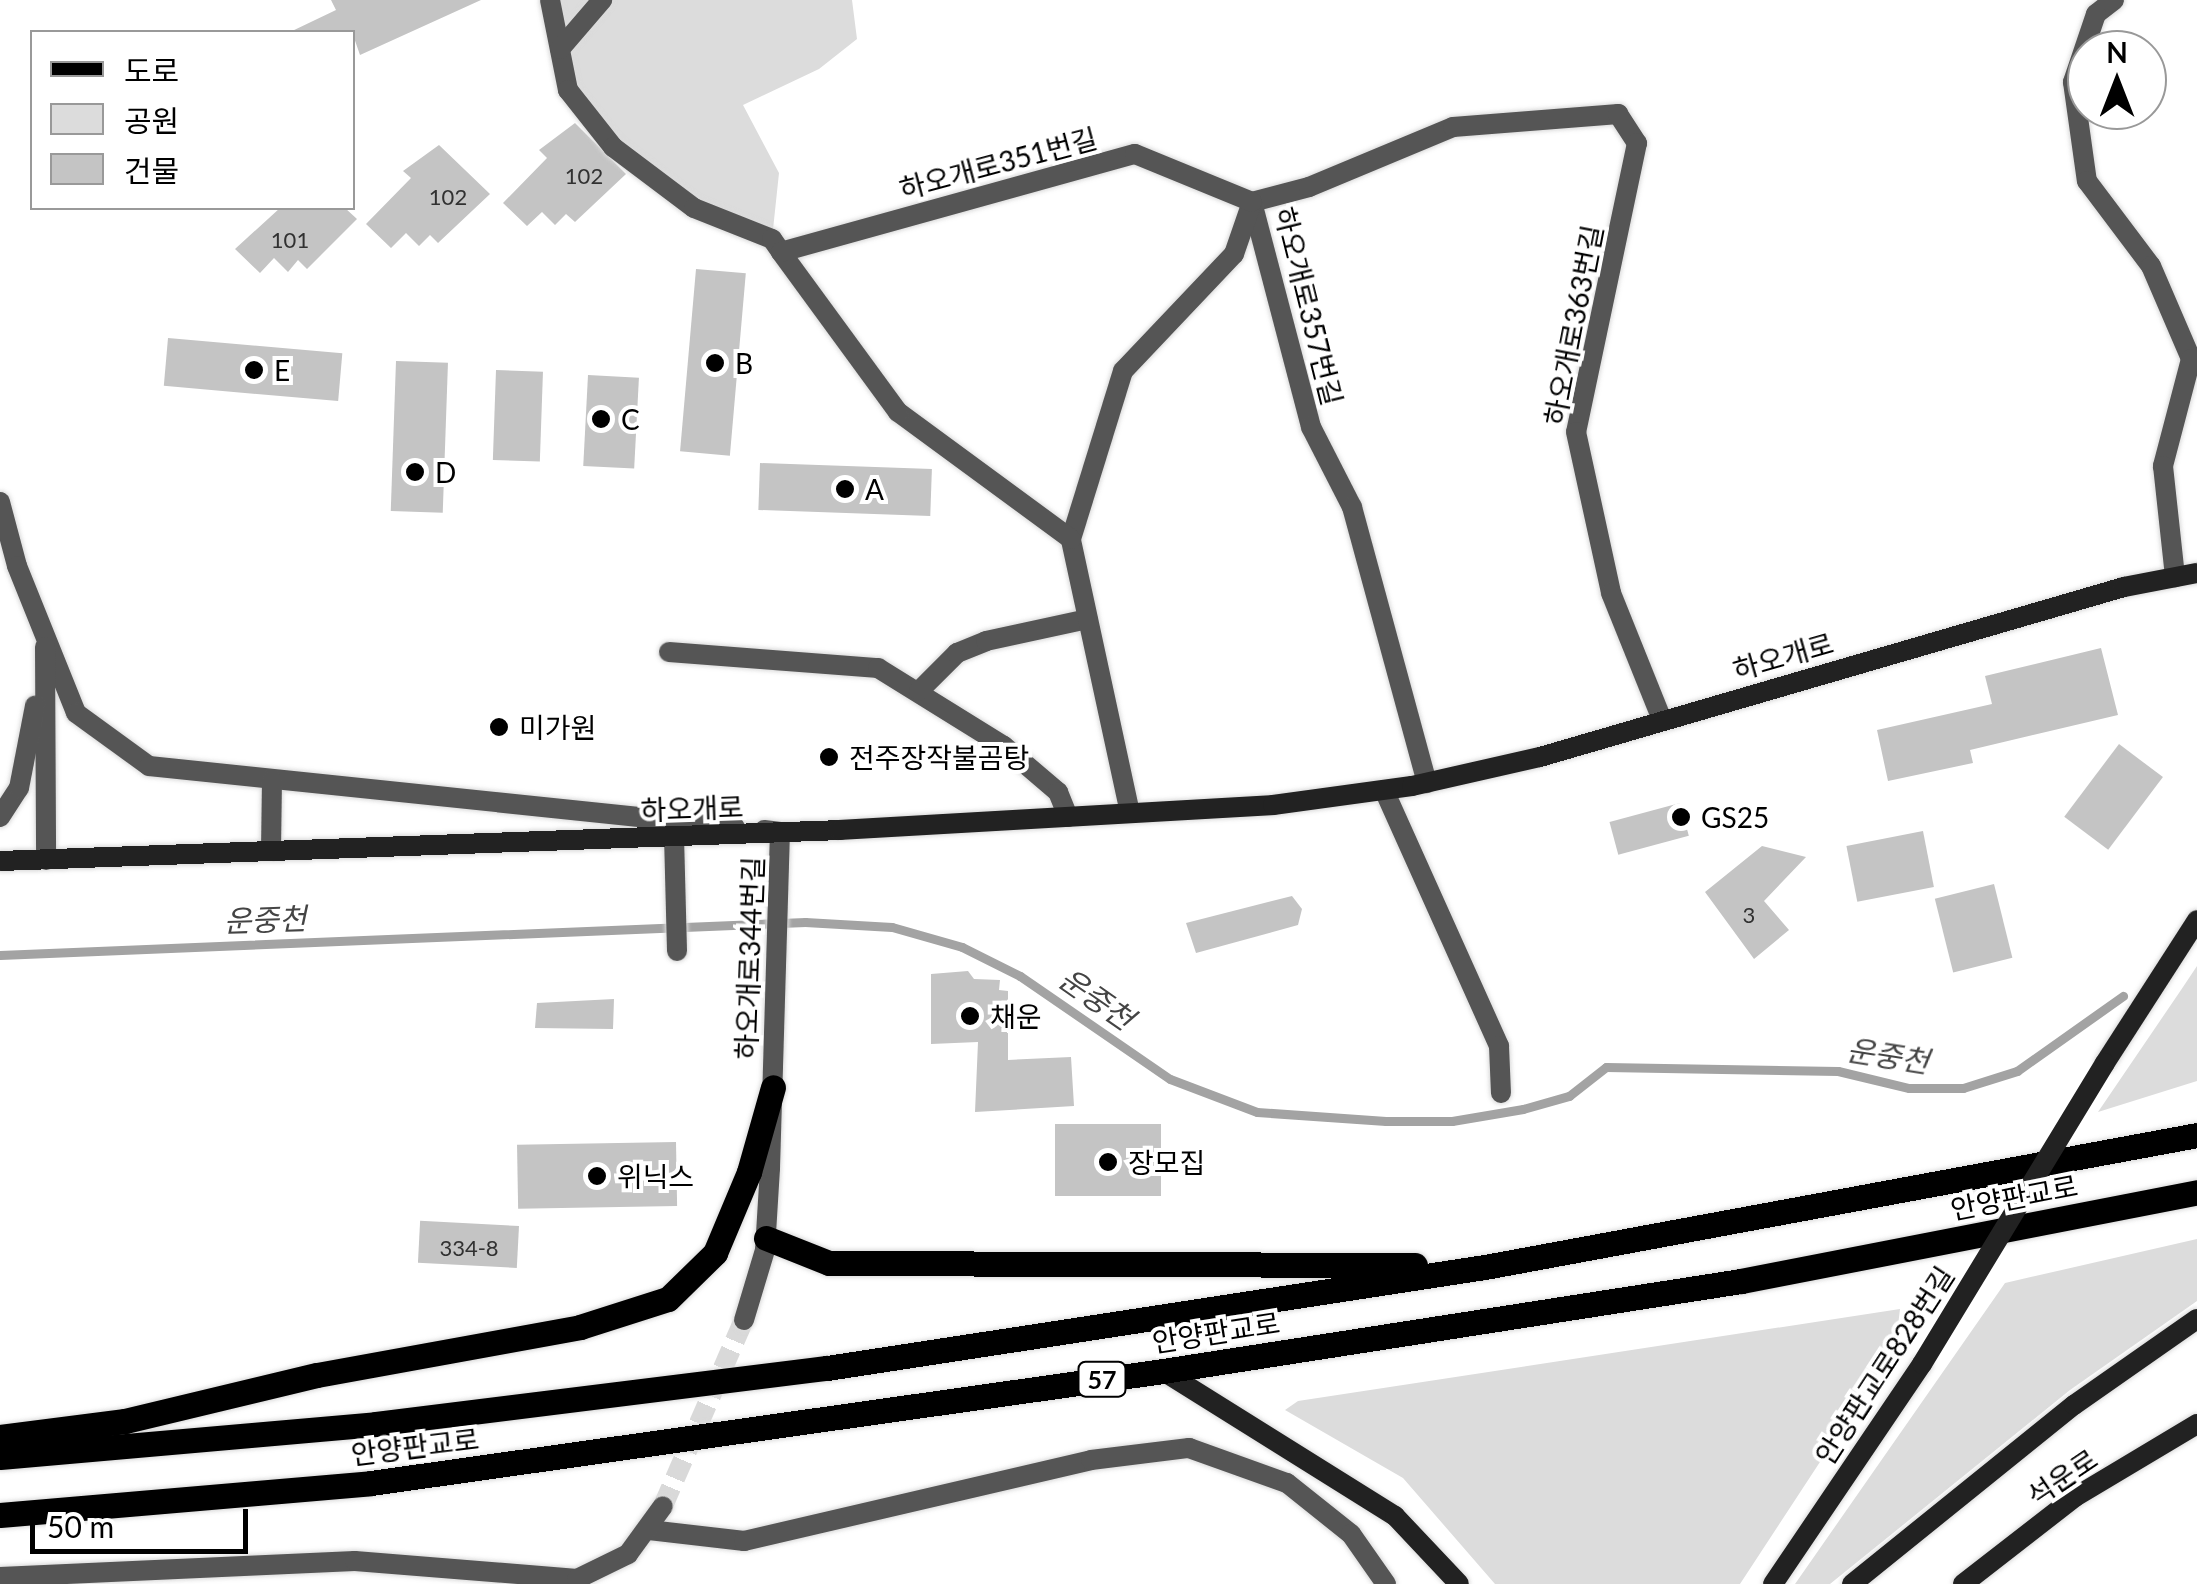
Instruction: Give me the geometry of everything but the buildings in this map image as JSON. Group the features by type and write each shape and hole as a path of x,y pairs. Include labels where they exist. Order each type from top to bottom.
{"main road":[{"path":"0,1438 126,1421 317,1375 580,1327 668,1299 715,1252 749,1172 773,1087"},
{"name":"안양판교로","path":"0,1457 376,1424 826,1368 1486,1267 2197,1135"},
{"name":"안양판교로","path":"0,1515 371,1483 1163,1371 1741,1281 2197,1192"},
{"path":"766,1238 829,1263 1486,1267"}],"street":[{"path":"550,0 568,90 613,148 694,208 772,239 898,412 1072,539"},
{"path":"560,48 602,0"},
{"path":"2114,0 2096,14 2073,82 2087,181 2151,266 2191,359 2163,466 2175,577"},
{"name":"하오개로357번길","path":"1426,783 1352,507 1311,427 1252,202 1310,187 1453,126 1618,114"},
{"name":"하오개로363번길","path":"1618,114 1637,142 1576,432 1611,592 1662,720"},
{"name":"하오개로351번길","path":"781,252 1135,154 1252,202"},
{"path":"1130,813 1072,539 1123,371 1234,254 1252,202"},
{"path":"0,503 44,635 76,713 150,766 780,832"},
{"name":"하오개로","path":"0,861 780,832 1273,806 1426,783 2197,573"},
{"path":"919,690 957,653 986,640 1088,619"},
{"path":"0,817 19,788 44,635"},
{"path":"44,635 46,860"},
{"path":"670,652 878,668 919,690 1043,778 1068,817"},
{"path":"271,850 272,780"},
{"path":"1384,790 1499,1046 1501,1093"},
{"name":"하오개로344번길","path":"744,1320 766,1238 780,832"},
{"path":"674,836 677,951"},
{"name":"안양판교로828번길","path":"1772,1584 1922,1364 2197,920"},
{"path":"1852,1584 2074,1405 2197,1320"},
{"path":"1163,1371 1394,1516 1458,1584"},
{"name":"석운로","path":"1963,1584 2075,1498 2197,1424"},
{"path":"649,1530 744,1541 1091,1460 1190,1448 1286,1484 1351,1534 1386,1584"},
{"path":"0,1577 355,1562 577,1579 628,1554 663,1506"}],"green space":[{"path":"550,0 852,0 857,39 819,69 743,105 779,173 772,239 694,208 613,147 568,90"},
{"path":"2197,966 2197,1081 2098,1112 2181,990"},
{"path":"2197,1239 2197,1301 2070,1390 1830,1584 1795,1584 2005,1283"},
{"path":"1900,1309 1897,1334 1875,1378 1740,1584 1495,1584 1403,1478 1285,1410 1298,1401"}],"waterway":[{"name":"운중천","path":"0,955 805,922 892,927 962,947 1020,976 1170,1079 1257,1112 1386,1121 1452,1121 1523,1109 1569,1096 1606,1067 1838,1071 1909,1088 1963,1088 2017,1071 2123,996"}],"tunnel":[{"path":"663,1506 744,1320"}],"place":[{"name":"B","path":"715,363"},
{"name":"E","path":"254,370"},
{"name":"C","path":"601,419"},
{"name":"D","path":"415,472"},
{"name":"A","path":"845,489"},
{"name":"미가원","path":"499,727"},
{"name":"전주장작불곰탕","path":"829,757"},
{"name":"GS25","path":"1681,817"},
{"name":"채운","path":"970,1016"},
{"name":"장모집","path":"1108,1162"},
{"name":"위닉스","path":"597,1176"}]}
